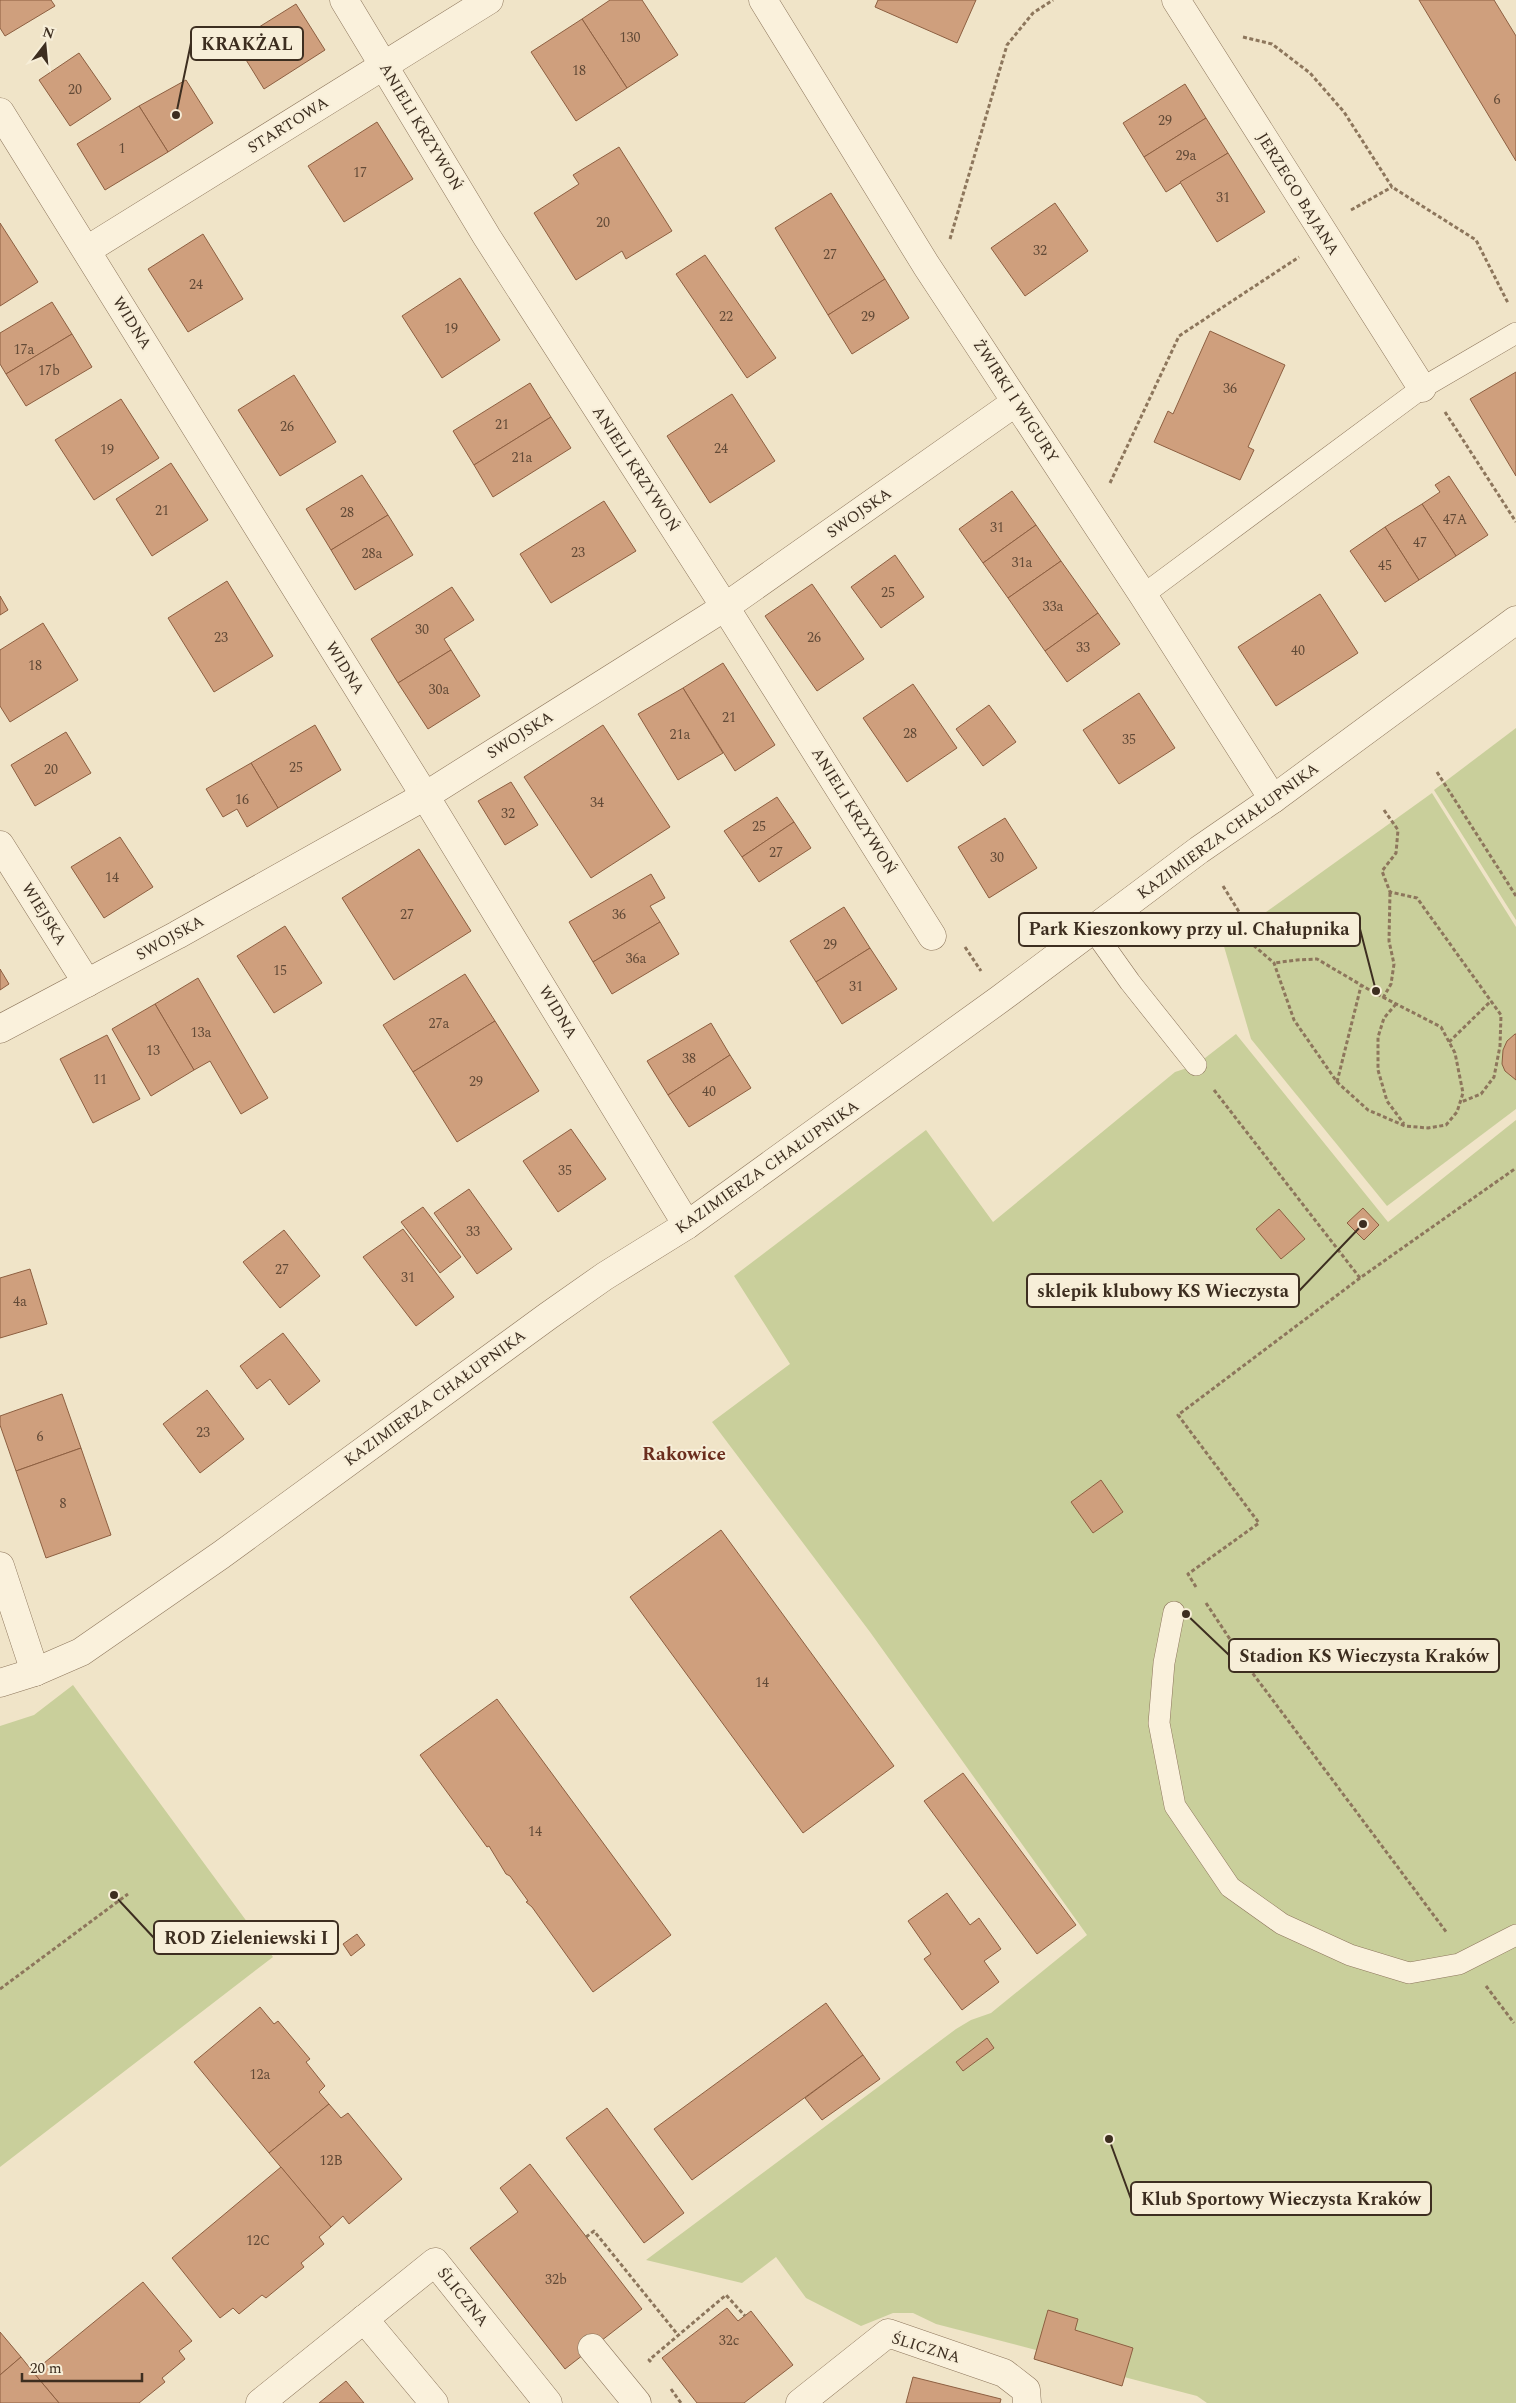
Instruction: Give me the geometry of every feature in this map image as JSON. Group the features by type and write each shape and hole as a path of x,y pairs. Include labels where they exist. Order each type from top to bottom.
{"street":[{"name":"ANIELI KRZYWOŃ","path":"344,0 487,237 725,607 932,936"},
{"name":"STARTOWA","path":"87,250 488,0"},
{"name":"ŻWIRKI I WIGURY","path":"763,0 926,264 1084,504 1273,799"},
{"name":"JERZEGO BAJANA","path":"1176,0 1323,233 1424,386"},
{"name":"WIDNA","path":"0,112 87,250 687,1225"},
{"name":"SWOJSKA","path":"0,1030 424,796 725,607 1016,402"},
{"name":"KAZIMIERZA CHAŁUPNIKA","path":"0,1683 35,1672 81,1652 221,1555 548,1316 605,1276 687,1225 1000,1000 1199,850 1273,799 1514,625"},
{"name":"WIEJSKA","path":"0,845 87,983"},
{"path":"0,1566 35,1672"},
{"name":"ŚLICZNA","path":"260,2403 435,2262 548,2403"},
{"path":"364,2319 434,2403"},
{"name":"ŚLICZNA","path":"800,2403 888,2333 1004,2373 1026,2390 1028,2403"},
{"path":"592,2348 637,2403"}],"lane":[{"path":"1143,595 1424,386 1516,332"},
{"path":"1093,930 1130,982 1196,1065"},
{"path":"1174,1612 1164,1663 1159,1723 1176,1806 1230,1887 1282,1924 1350,1955 1409,1973 1459,1964 1516,1935"}],"path":[{"path":"926,264 947,250 1007,45 1033,13 1053,0"},
{"path":"1191,25 1272,44 1310,73 1344,112 1392,187 1476,240 1510,307"},
{"path":"1084,504 1112,482 1179,336 1323,233 1392,187"},
{"path":"1424,386 1516,522"},
{"path":"1437,772 1516,896"},
{"path":"1383,998 1391,984 1394,964 1388,942 1390,892 1382,872 1396,853 1398,830 1384,810"},
{"path":"1223,886 1241,915"},
{"path":"1390,892 1417,898 1501,1015 1500,1046 1494,1077 1480,1094 1460,1102"},
{"path":"1229,924 1274,964 1294,1020 1337,1082 1368,1110 1405,1126 1428,1128 1446,1124 1457,1112 1463,1092 1455,1053 1441,1027 1361,986 1317,959 1274,964"},
{"path":"932,936 950,925 1000,1000"},
{"path":"1337,1082 1361,986"},
{"path":"1449,1042 1491,1001"},
{"path":"1396,1004 1384,1018 1378,1037 1378,1070 1388,1101 1405,1126"},
{"path":"1196,1065 1360,1278"},
{"path":"1198,1590 1188,1574 1259,1523 1178,1415 1360,1278 1516,1168"},
{"path":"1203,1599 1251,1671 1514,2023"},
{"path":"0,1989 128,1894"},
{"path":"586,2237 594,2232 678,2335"},
{"path":"654,2367 649,2360 726,2295 744,2316"},
{"path":"665,2381 681,2403"}],"green space":[{"path":"1516,728 1516,920 1434,790"},
{"path":"1432,793 1516,927 1516,1109 1387,1206 1251,1039 1223,943"},
{"path":"1236,1034 1388,1222 1516,1120 1516,2403 1207,2403 1197,2396 1124,2377 1122,2386 1034,2359 1036,2350 936,2324 913,2313 893,2313 861,2326 806,2298 776,2257 742,2283 646,2260 956,2029 971,2020 991,2013 1087,1935 870,1632 712,1422 790,1364 734,1276 926,1130 993,1222 1175,1072 1196,1065"},
{"path":"73,1685 273,1957 0,2167 0,1726 34,1715"}],"building":[{"path":"0,0 51,0 55,6 5,36 0,28"},
{"path":"610,0 642,0 678,55 627,88 582,19"},
{"path":"878,0 976,0 957,43 875,7"},
{"path":"1419,0 1494,0 1516,36 1516,161"},
{"path":"296,4 325,50 264,89 235,42"},
{"path":"582,19 627,88 576,121 531,52"},
{"path":"79,53 111,99 70,126 39,80"},
{"path":"186,80 213,123 168,152 139,106"},
{"path":"1185,84 1206,118 1144,157 1123,123"},
{"path":"139,106 168,152 105,190 77,144"},
{"path":"1206,118 1228,153 1166,192 1144,157"},
{"path":"377,122 413,179 344,222 308,166"},
{"path":"619,147 672,231 626,259 622,251 576,280 534,213 579,184 573,175"},
{"path":"1228,153 1265,212 1217,242 1180,182"},
{"path":"831,193 885,279 828,315 775,228"},
{"path":"1055,203 1088,251 1025,296 991,248"},
{"path":"0,223 38,282 0,306"},
{"path":"203,234 243,299 188,332 148,269"},
{"path":"705,255 776,358 747,378 676,274"},
{"path":"460,278 500,340 442,378 402,316"},
{"path":"885,279 909,318 852,354 828,315"},
{"path":"52,302 72,334 6,374 0,364 0,333"},
{"path":"1210,331 1285,365 1248,447 1254,450 1240,480 1154,442 1168,411 1173,414"},
{"path":"72,334 92,367 26,406 6,374"},
{"path":"1516,372 1516,476 1470,399"},
{"path":"294,375 336,442 280,476 238,410"},
{"path":"530,383 551,417 474,465 453,431"},
{"path":"732,394 775,461 710,503 667,436"},
{"path":"121,399 159,458 94,500 55,440"},
{"path":"551,417 571,448 493,497 474,465"},
{"path":"171,463 208,520 152,556 116,499"},
{"path":"362,475 388,515 331,550 306,509"},
{"path":"1449,476 1488,535 1456,556 1422,504 1440,492 1435,485"},
{"path":"1012,491 1036,525 983,563 959,529"},
{"path":"604,501 636,551 551,603 520,554"},
{"path":"1422,504 1456,556 1419,580 1385,527"},
{"path":"388,515 413,555 355,590 331,550"},
{"path":"1036,525 1061,561 1008,598 983,563"},
{"path":"1385,527 1419,580 1385,602 1350,551"},
{"path":"895,555 924,597 881,628 851,587"},
{"path":"1061,561 1098,613 1045,651 1008,598"},
{"path":"227,581 273,656 214,692 168,618"},
{"path":"812,584 864,659 817,691 765,616"},
{"path":"452,587 474,620 444,639 451,650 398,683 371,639"},
{"path":"1320,594 1358,653 1276,706 1238,647"},
{"path":"0,596 8,610 0,615"},
{"path":"1098,613 1120,644 1067,682 1045,651"},
{"path":"43,623 78,680 10,722 0,706 0,650"},
{"path":"451,650 480,696 428,729 398,683"},
{"path":"723,663 775,745 735,771 683,688"},
{"path":"913,684 957,748 907,782 863,718"},
{"path":"683,688 723,753 678,780 638,714"},
{"path":"1139,693 1175,748 1119,784 1083,730"},
{"path":"989,705 1016,742 983,766 956,729"},
{"path":"315,725 341,770 278,808 251,763"},
{"path":"603,725 670,827 591,878 524,777"},
{"path":"66,732 91,773 35,806 11,765"},
{"path":"251,763 278,808 247,827 237,809 223,817 206,789"},
{"path":"511,782 538,825 505,845 478,801"},
{"path":"777,797 794,822 742,857 724,831"},
{"path":"1005,818 1037,868 989,898 958,847"},
{"path":"794,822 811,848 759,882 742,857"},
{"path":"120,837 153,887 104,918 71,867"},
{"path":"419,849 471,931 394,980 342,898"},
{"path":"651,874 665,898 650,906 660,922 593,962 569,922"},
{"path":"844,907 870,948 816,982 790,941"},
{"path":"660,922 679,954 612,994 593,962"},
{"path":"285,926 322,983 274,1013 237,956"},
{"path":"870,948 897,989 842,1024 816,982"},
{"path":"0,969 9,984 0,990"},
{"path":"465,974 495,1021 413,1072 383,1025"},
{"path":"198,978 268,1098 241,1114 210,1061 194,1070 155,1004"},
{"path":"155,1004 194,1070 151,1096 112,1029"},
{"path":"495,1021 539,1091 457,1142 413,1072"},
{"path":"711,1023 730,1055 668,1095 647,1061"},
{"path":"1515,1034 1516,1080 1505,1071 1502,1064 1503,1050 1507,1041"},
{"path":"107,1035 140,1099 93,1123 60,1059"},
{"path":"730,1055 751,1088 689,1127 668,1095"},
{"path":"571,1129 606,1179 558,1212 523,1161"},
{"path":"469,1189 512,1249 477,1274 434,1213"},
{"path":"423,1207 461,1257 440,1273 401,1222"},
{"path":"1363,1208 1379,1225 1364,1240 1347,1223"},
{"path":"1279,1209 1305,1239 1281,1259 1256,1229"},
{"path":"403,1229 454,1297 416,1326 363,1257"},
{"path":"284,1230 320,1276 280,1308 243,1262"},
{"path":"30,1269 47,1324 0,1338 0,1278"},
{"path":"283,1333 320,1381 289,1405 270,1379 257,1389 240,1366"},
{"path":"207,1390 244,1439 200,1473 163,1424"},
{"path":"62,1394 81,1448 16,1471 0,1425 0,1416"},
{"path":"81,1448 111,1535 46,1558 16,1471"},
{"path":"1101,1480 1123,1512 1093,1533 1071,1502"},
{"path":"721,1530 894,1766 803,1833 630,1597"},
{"path":"497,1699 671,1935 593,1992 532,1907 526,1902 528,1901 510,1876 506,1874 489,1846 487,1847 420,1755"},
{"path":"963,1773 1076,1925 1037,1954 924,1801"},
{"path":"947,1893 970,1925 979,1918 1001,1949 984,1961 999,1982 962,2010 924,1959 931,1954 908,1921"},
{"path":"357,1934 365,1945 351,1956 343,1944"},
{"path":"826,2003 863,2055 692,2180 654,2129"},
{"path":"260,2007 274,2024 278,2021 310,2059 306,2062 325,2086 319,2092 329,2104 269,2153 194,2062"},
{"path":"987,2038 994,2048 963,2071 956,2062"},
{"path":"863,2055 880,2079 822,2120 805,2098"},
{"path":"329,2104 341,2118 348,2113 402,2179 349,2224 343,2216 331,2227 269,2153"},
{"path":"607,2108 684,2213 644,2243 566,2138"},
{"path":"530,2164 642,2309 565,2369 470,2248 518,2212 500,2188"},
{"path":"281,2167 331,2227 319,2237 324,2244 301,2263 304,2267 266,2298 262,2295 239,2314 233,2308 220,2318 172,2258"},
{"path":"143,2282 192,2341 179,2351 185,2359 162,2378 165,2382 139,2403 59,2403 33,2372"},
{"path":"727,2308 738,2321 751,2311 793,2365 744,2403 697,2403 662,2358"},
{"path":"1048,2310 1078,2319 1075,2330 1133,2348 1122,2386 1034,2359"},
{"path":"0,2332 21,2357 0,2375"},
{"path":"21,2357 59,2403 0,2403 0,2375"},
{"path":"913,2377 1001,2399 1000,2403 906,2403"},
{"path":"346,2381 364,2403 319,2403"}],"place":[{"name":"KRAKŻAL","path":"176,115"},
{"name":"Park Kieszonkowy przy ul. Chałupnika","path":"1376,991"},
{"name":"sklepik klubowy KS Wieczysta","path":"1363,1224"},
{"name":"Stadion KS Wieczysta Kraków","path":"1186,1614"},
{"name":"ROD Zieleniewski I","path":"114,1895"},
{"name":"Klub Sportowy Wieczysta Kraków","path":"1109,2139"}],"district":[{"name":"Rakowice","path":"684,1454"}]}
